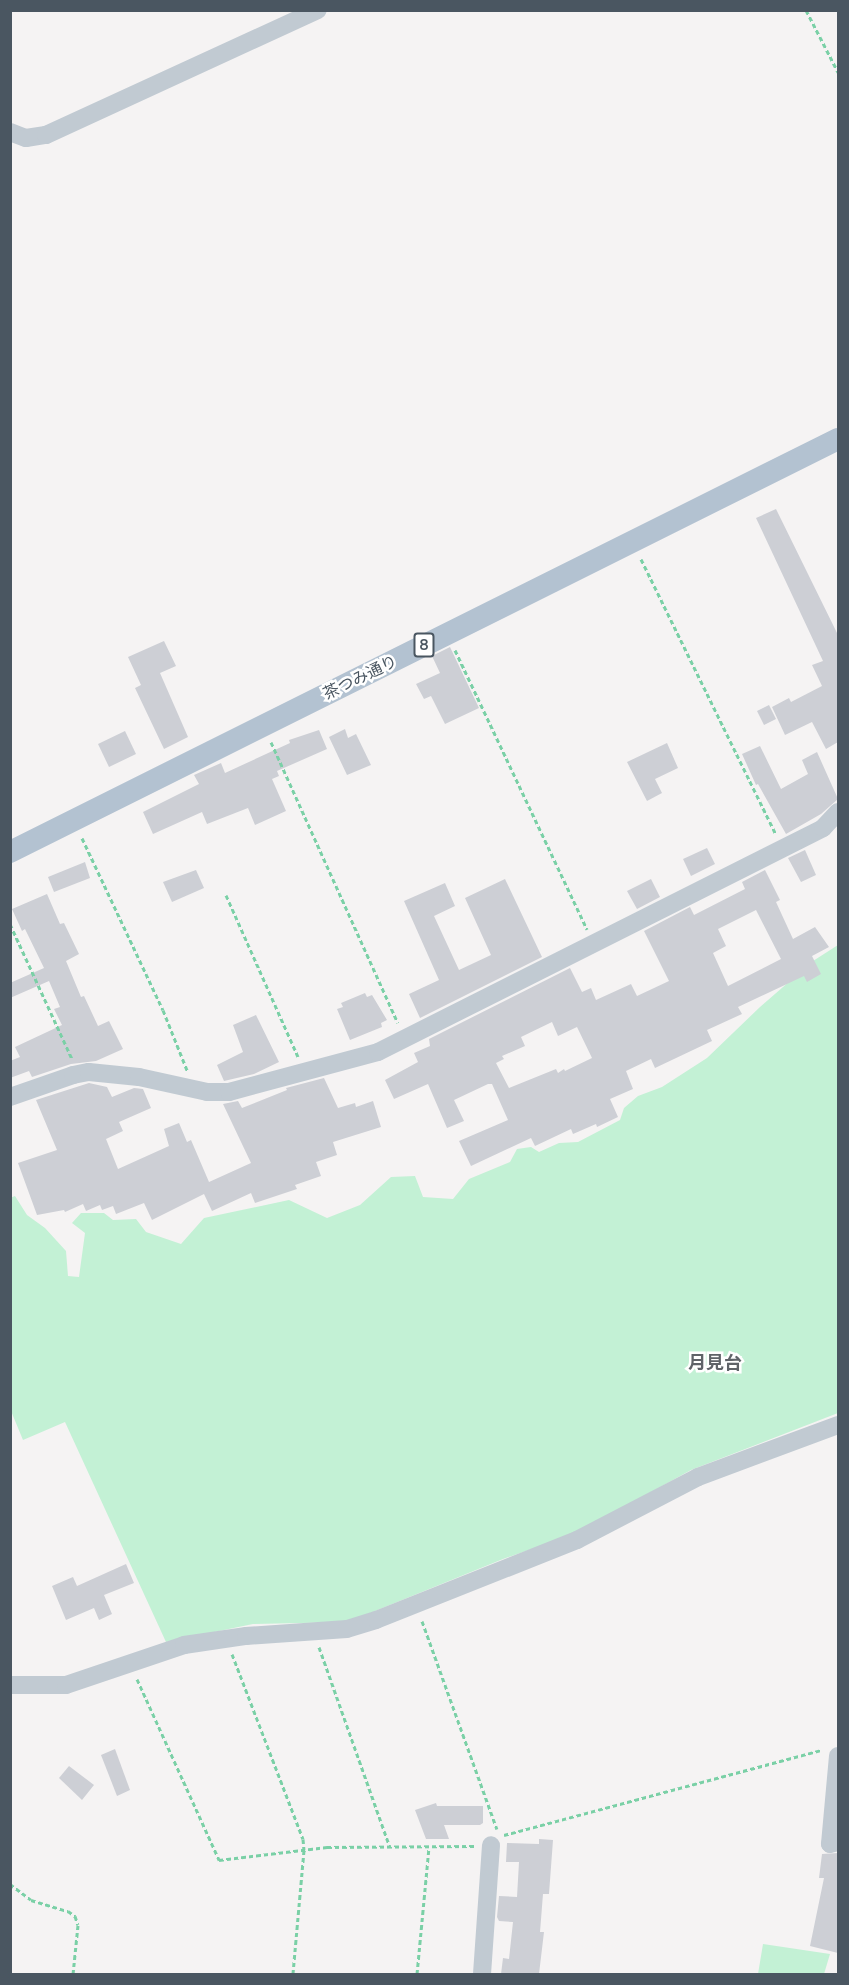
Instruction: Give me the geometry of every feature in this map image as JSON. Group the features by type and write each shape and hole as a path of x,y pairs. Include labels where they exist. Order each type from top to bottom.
{"main road":[{"name":"茶つみ通り","path":"10,852 838,440"}],"street":[{"path":"10,132 26,138 46,135 318,10"},
{"path":"10,1097 79,1074 104,1072 198,1090 229,1092 378,1052 823,828 838,812"},
{"path":"10,1685 66,1685 184,1645 226,1639 347,1629 577,1540 698,1477 838,1425"},
{"path":"835,1752 830,1844 838,1842"},
{"path":"482,1974 491,1845"}],"path":[{"path":"806,10 838,72"},
{"path":"633,542 783,848"},
{"path":"447,634 594,944"},
{"path":"263,725 405,1039"},
{"path":"74,820 198,1090"},
{"path":"226,895 304,1072"},
{"path":"10,924 79,1074"},
{"path":"416,1604 500,1836 835,1752"},
{"path":"313,1631 390,1847"},
{"path":"226,1639 303,1839 304,1850 293,1974"},
{"path":"130,1663 219,1860 304,1850 491,1845"},
{"path":"417,1974 429,1848"},
{"path":"10,1884 31,1900 68,1911 75,1916 78,1925 73,1974"}],"green space":[{"path":"838,945 838,1413 691,1470 575,1534 503,1559 348,1622 253,1624 166,1642 65,1422 23,1440 11,1411 10,1198 15,1196 27,1215 45,1228 66,1251 68,1276 79,1277 85,1233 72,1223 81,1213 104,1213 113,1220 136,1219 146,1232 181,1244 204,1218 289,1200 327,1218 360,1205 391,1177 415,1176 423,1197 453,1199 469,1179 510,1162 517,1149 531,1147 539,1152 559,1143 578,1142 620,1120 624,1108 638,1096 662,1087 707,1058 760,1007 813,961"},
{"path":"763,1944 830,1954 824,1974 758,1974"}],"building":[{"path":"776,509 838,635 838,742 826,749 812,722 785,735 772,707 789,698 791,702 822,686 812,665 823,661 756,518"},
{"path":"164,641 176,666 160,673 188,737 164,749 135,688 141,685 128,657"},
{"path":"450,647 479,708 445,724 431,696 424,699 416,684 440,673 432,656"},
{"path":"769,705 776,719 764,725 757,711"},
{"path":"345,729 348,738 356,734 371,765 347,775 329,737"},
{"path":"319,730 327,749 277,771 279,776 272,779 286,811 255,825 248,808 207,824 202,812 153,834 143,812 199,784 194,775 221,763 225,773 290,743 289,740"},
{"path":"125,731 136,754 109,767 98,744"},
{"path":"667,743 678,768 655,779 662,793 647,801 627,762"},
{"path":"760,746 781,789 808,774 802,760 817,752 838,799 821,814 786,834 758,784 756,785 742,754"},
{"path":"707,848 715,864 691,876 683,859"},
{"path":"805,850 816,875 801,882 788,858"},
{"path":"85,862 90,878 54,892 48,877"},
{"path":"196,870 204,888 172,902 163,882"},
{"path":"765,870 780,900 776,902 793,939 815,927 829,947 812,956 821,974 807,982 804,976 738,1007 742,1014 707,1030 712,1041 655,1068 651,1059 626,1071 633,1089 610,1099 618,1117 597,1127 596,1124 573,1134 571,1129 535,1146 531,1138 471,1166 459,1141 508,1120 492,1084 454,1100 464,1121 447,1128 428,1084 394,1099 385,1080 418,1062 414,1053 430,1046 429,1039 570,968 582,992 591,988 596,1000 631,984 637,996 669,981 644,931 690,907 694,915 745,889 742,882","holes":["756,910 781,959 728,986 713,953 726,946 718,929","552,1022 558,1036 577,1027 592,1058 565,1071 564,1069 558,1073 556,1069 509,1088 496,1063 504,1059 502,1056 525,1046 521,1037"]},
{"path":"505,879 542,957 420,1018 409,994 439,980 404,901 445,883 455,906 434,916 459,970 491,955 465,898"},
{"path":"651,879 660,897 637,909 627,891"},
{"path":"47,894 60,924 64,923 79,954 66,961 81,997 84,996 98,1026 109,1021 123,1049 96,1061 71,1064 32,1077 29,1071 10,1078 10,1061 20,1057 15,1047 62,1025 54,1009 60,1007 49,981 10,998 10,983 44,968 25,929 22,931 12,909"},
{"path":"365,993 367,997 372,995 387,1020 381,1023 382,1027 350,1040 337,1009 343,1007 341,1003"},
{"path":"256,1015 279,1062 254,1074 224,1081 217,1065 243,1052 233,1025"},
{"path":"324,1078 338,1108 355,1103 356,1107 373,1101 381,1127 333,1142 337,1155 316,1162 321,1176 295,1185 297,1189 255,1203 251,1193 212,1211 204,1194 152,1220 144,1203 116,1214 113,1206 102,1210 100,1205 86,1211 83,1204 65,1212 64,1210 37,1215 18,1163 57,1150 36,1100 89,1083 107,1087 112,1097 134,1088 143,1089 151,1108 119,1122 123,1131 106,1139 118,1169 169,1146 164,1129 179,1123 187,1142 191,1140 209,1182 251,1163 223,1104 238,1101 242,1108 287,1090 286,1088"},
{"path":"126,1564 134,1583 104,1595 112,1614 99,1620 94,1608 66,1620 52,1586 73,1577 77,1586"},
{"path":"115,1749 130,1790 117,1796 101,1755"},
{"path":"69,1766 94,1785 82,1800 59,1778"},
{"path":"436,1803 437,1806 483,1806 483,1823 480,1825 444,1825 449,1839 426,1839 415,1810"},
{"path":"539,1839 553,1840 549,1894 543,1894 540,1932 544,1932 539,1974 501,1974 503,1958 509,1959 513,1922 499,1921 497,1917 499,1896 517,1897 519,1862 506,1862 507,1843 539,1844"},
{"path":"838,1853 838,1953 810,1946 824,1878 819,1878 822,1854"}],"district":[{"name":"月見台","path":"715,1363"}]}
